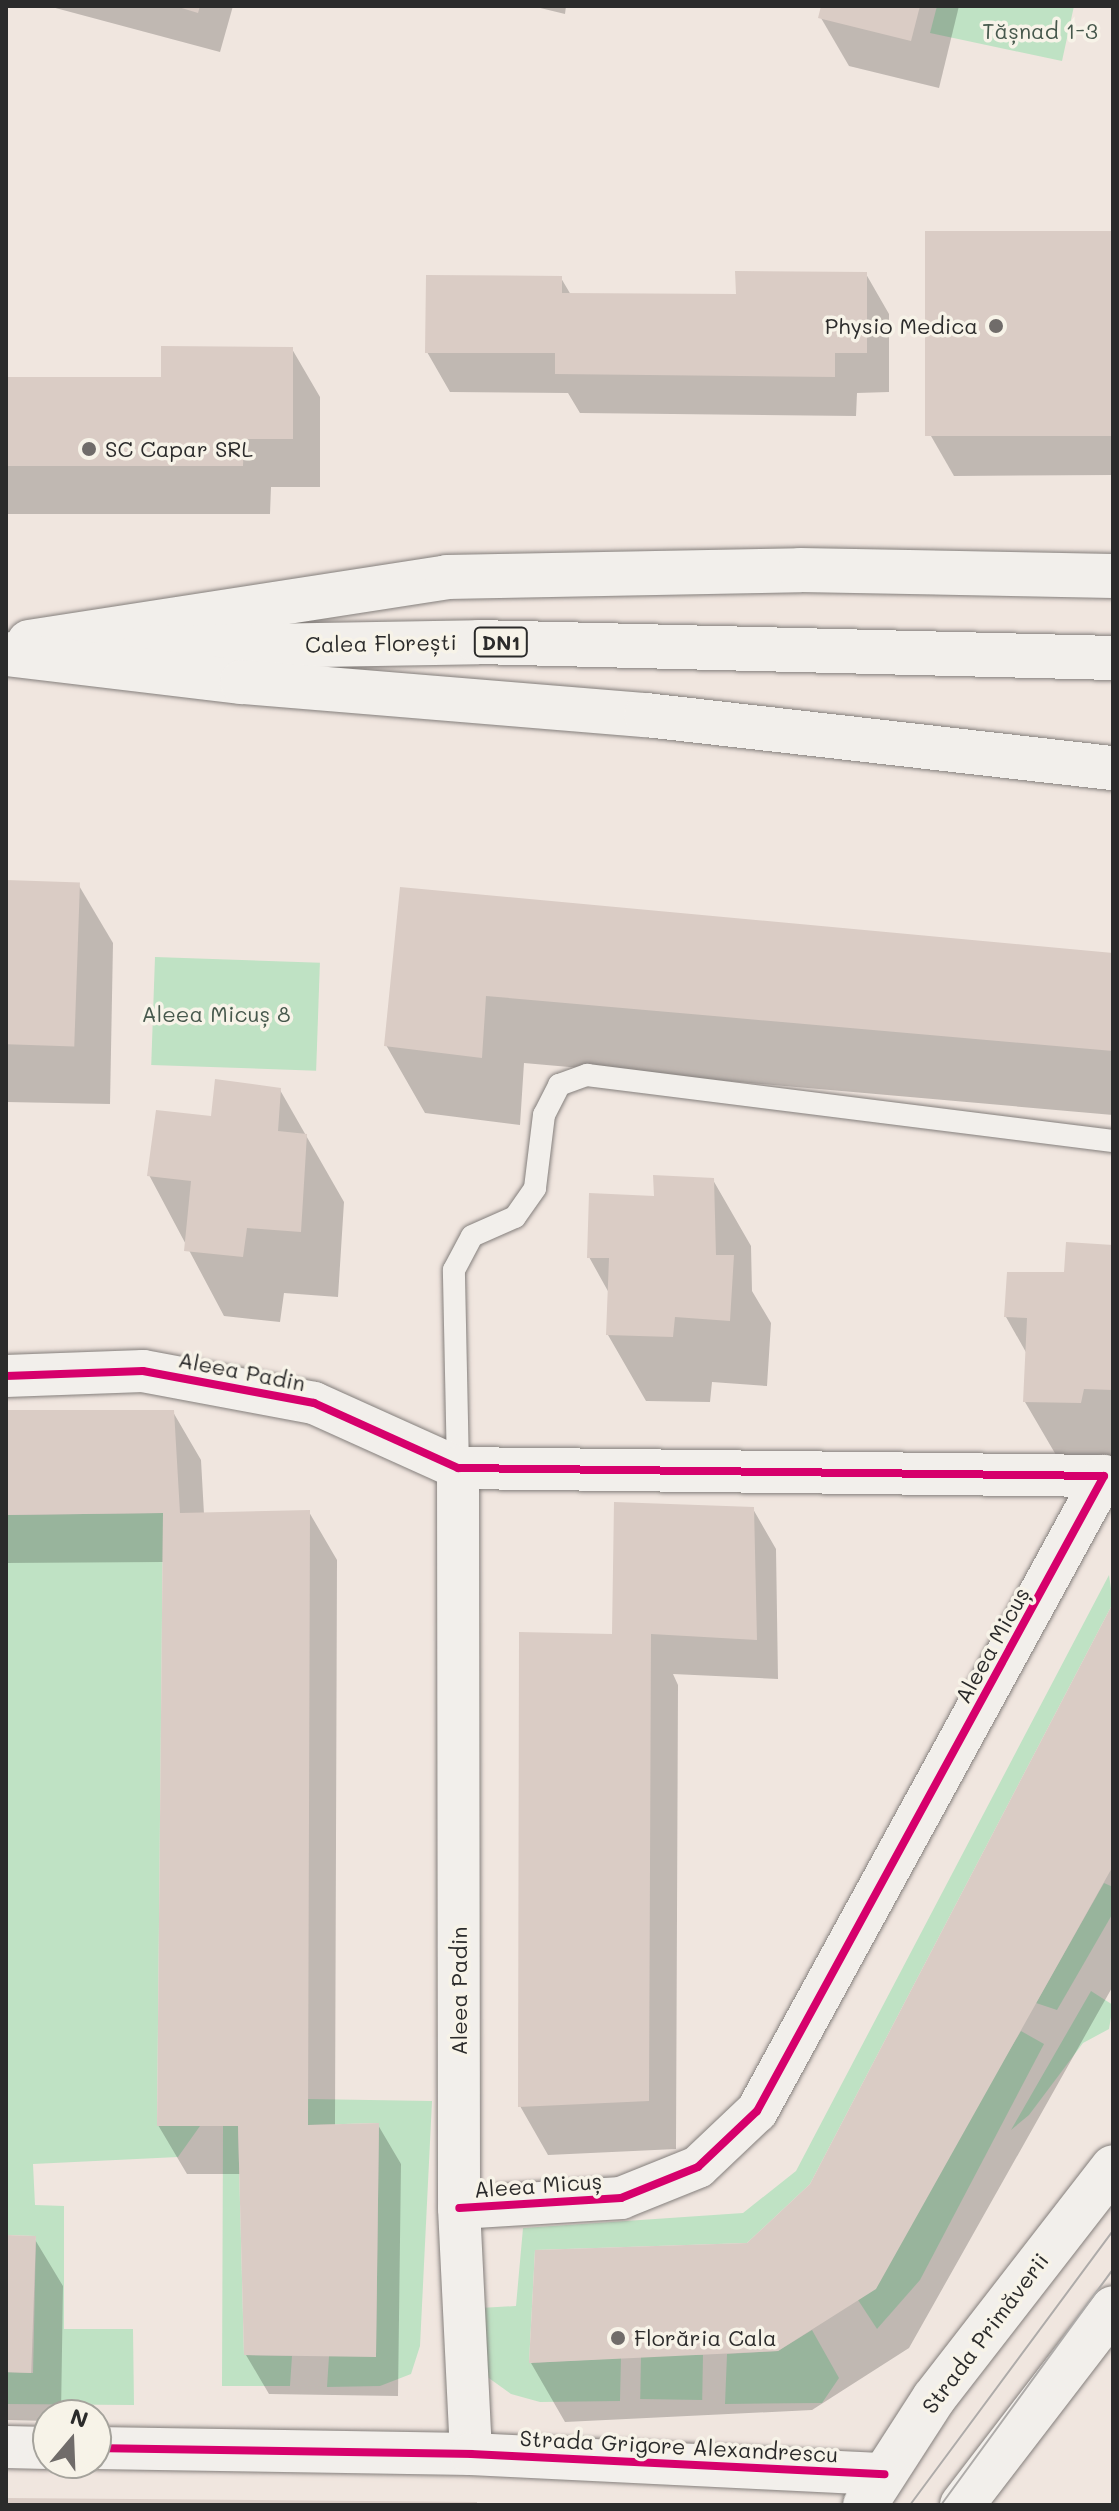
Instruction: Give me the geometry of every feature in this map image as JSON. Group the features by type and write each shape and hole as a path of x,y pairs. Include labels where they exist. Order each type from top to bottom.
{"main road":[{"path":"6,650 447,577 800,570 1113,576"},
{"name":"Calea Florești","path":"6,650 478,642 1113,658"},
{"path":"6,650 242,682 646,715 1113,768"},
{"name":"Strada Primăverii","path":"875,2489 934,2398 1113,2167"},
{"path":"962,2505 1113,2308"}],"street":[{"name":"Aleea Padin","path":"6,1376 143,1371 314,1403 458,1468 459,2208 471,2454"},
{"name":"Aleea Micuș","path":"458,1468 1108,1474 757,2111 698,2167 621,2198 459,2208"},
{"path":"6,2447 32,2448"},
{"name":"Strada Grigore Alexandrescu","path":"112,2448 471,2454 875,2489"}],"lane":[{"path":"458,1468 454,1270 472,1236 515,1217 535,1188 544,1115 559,1085 587,1075 1113,1141"}],"green space":[{"name":"Tășnad 1-3","path":"937,6 1074,6 1062,61 930,33"},
{"name":"Aleea Micuș 8","path":"155,957 320,963 316,1071 151,1065"},
{"path":"163,1513 157,2125 200,2126 178,2157 33,2164 35,2205 64,2206 64,2329 133,2329 134,2405 112,2405 112,2399 32,2399 32,2404 6,2404 6,2372 33,2373 36,2236 6,2235 6,1515"},
{"path":"1109,1575 1113,1603 810,2184 747,2243 535,2250 529,2363 621,2358 620,2401 540,2402 511,2394 486,2376 480,2308 516,2306 523,2228 743,2213 796,2171"},
{"path":"1104,1883 1113,1887 1113,1913 1057,2010 1036,2003"},
{"path":"1091,1991 1113,2005 1109,2029 1083,2043 1029,2115 1011,2130"},
{"path":"1021,2031 1044,2044 920,2280 877,2329 858,2300"},
{"path":"308,2099 432,2101 420,2346 411,2374 380,2386 327,2387 329,2356 376,2356 379,2123 308,2125"},
{"path":"223,2125 238,2126 244,2355 292,2356 290,2386 222,2386"},
{"path":"812,2330 839,2378 822,2403 725,2404 727,2354 778,2351"},
{"path":"641,2354 703,2355 702,2400 640,2399"}],"building":[{"path":"175,6 200,6 198,13"},
{"path":"821,6 920,6 911,41 818,18"},
{"path":"925,231 1113,231 1113,436 925,436"},
{"path":"735,271 867,272 867,353 835,353 835,377 555,374 555,353 425,353 426,275 562,276 562,293 736,294"},
{"path":"161,346 293,347 293,439 244,439 243,466 6,466 6,377 161,377"},
{"path":"6,880 80,883 74,1046 6,1044"},
{"path":"400,887 1113,953 1113,1051 486,996 482,1058 384,1046"},
{"path":"215,1079 281,1088 278,1131 307,1134 301,1232 247,1228 243,1257 184,1251 191,1181 147,1176 156,1110 211,1116"},
{"path":"653,1175 714,1178 716,1255 734,1255 730,1321 675,1317 673,1337 606,1335 609,1258 587,1258 589,1193 654,1196"},
{"path":"1066,1242 1113,1245 1113,1390 1084,1389 1081,1403 1023,1402 1027,1318 1004,1317 1007,1272 1064,1272"},
{"path":"6,1410 174,1410 180,1513 310,1510 308,2125 379,2123 376,2357 244,2355 238,2126 157,2126 163,1513 6,1515"},
{"path":"614,1502 754,1507 757,1640 651,1634 649,2101 518,2107 519,1632 612,1634"},
{"path":"1113,1603 1113,1866 876,2289 778,2351 529,2363 535,2250 747,2243 810,2184"},
{"path":"6,2235 36,2236 31,2373 6,2372"},
{"path":"6,2498 477,2502 477,2505 6,2505"}],"tram line":[{"path":"910,2505 1113,2231"},
{"path":"941,2505 1113,2269"}],"cycle path":[{"path":"6,1376 143,1371 314,1403 458,1468 1104,1476 757,2111 698,2167 621,2198 459,2208"},
{"path":"112,2448 471,2454 885,2474"}],"place":[{"name":"Physio Medica","path":"996,326"},
{"name":"SC Capar SRL","path":"89,449"},
{"name":"Florăria Cala","path":"618,2338"}]}
